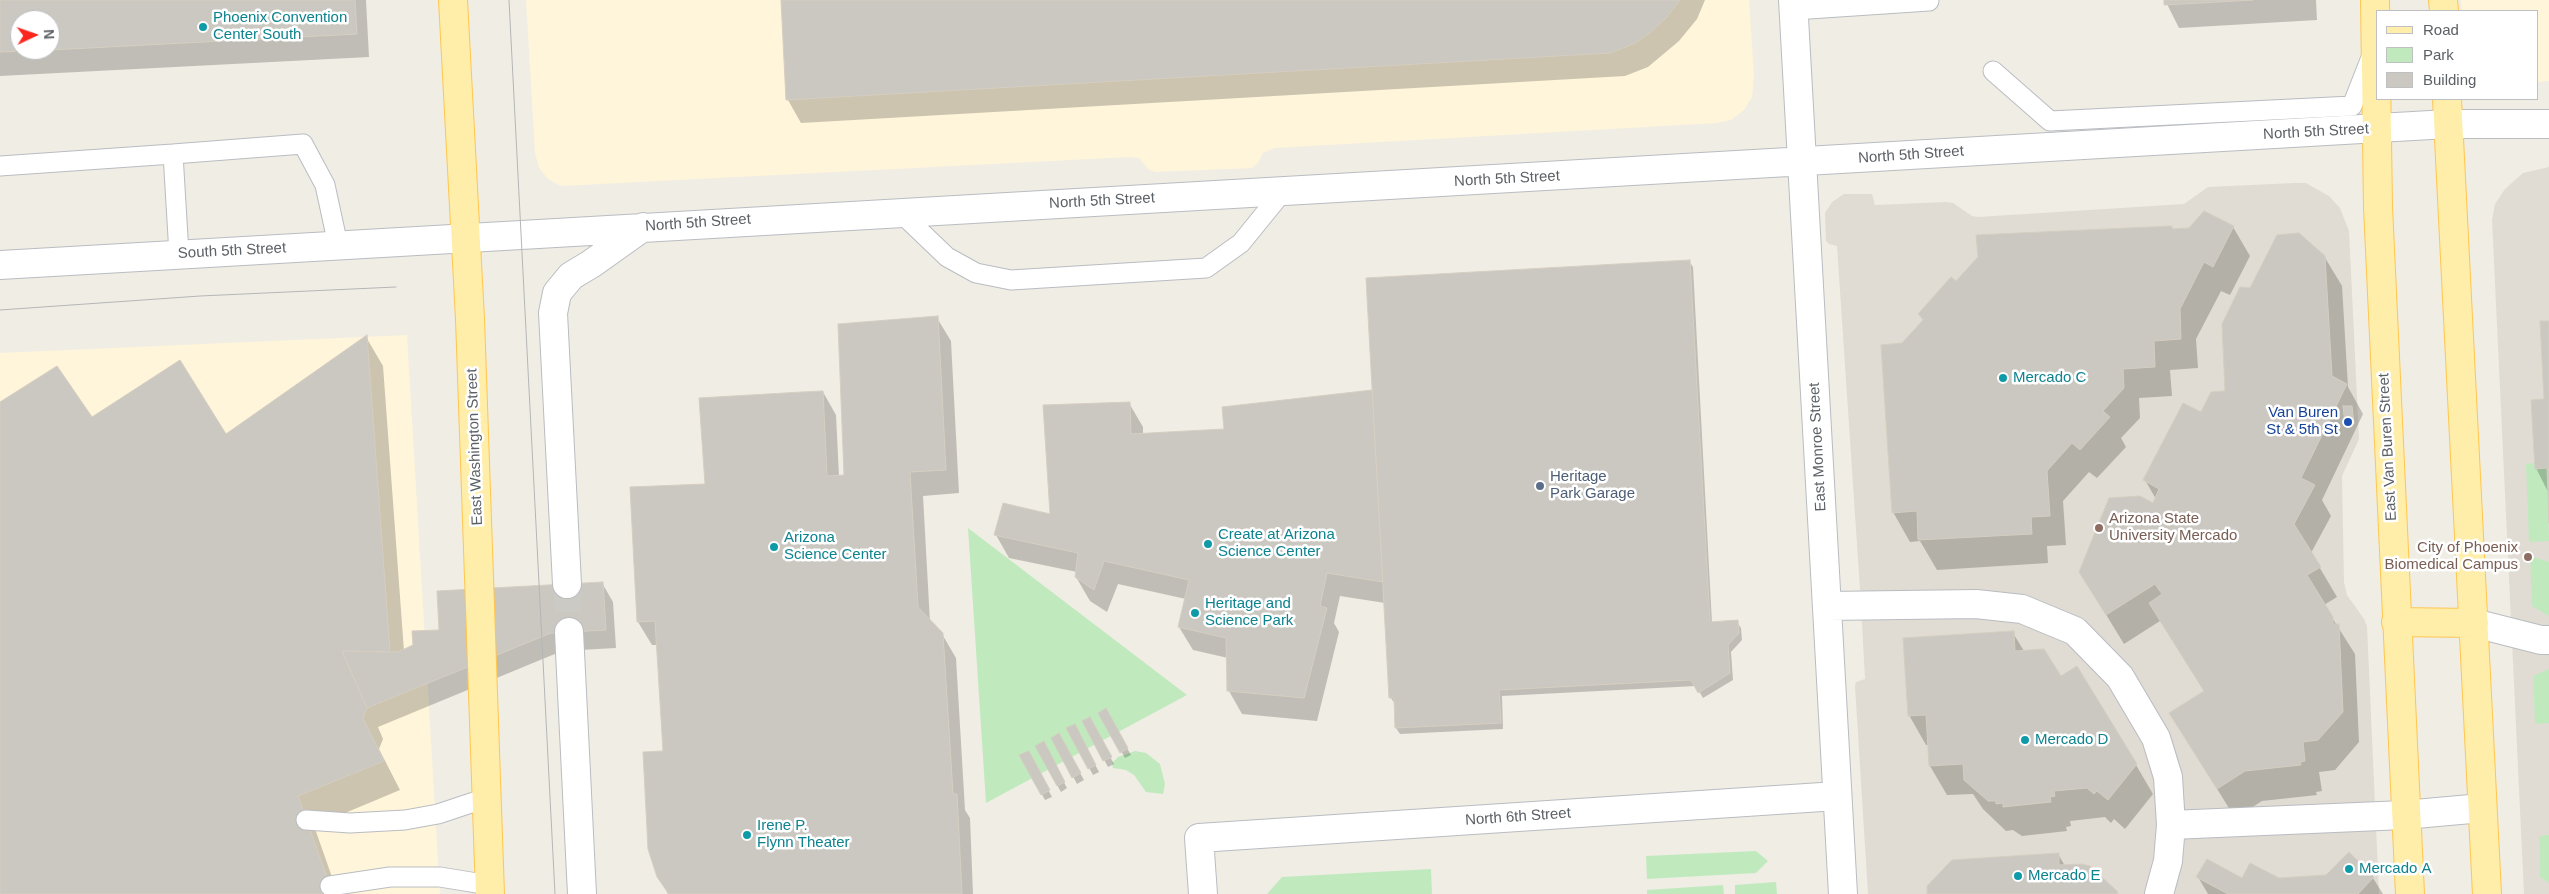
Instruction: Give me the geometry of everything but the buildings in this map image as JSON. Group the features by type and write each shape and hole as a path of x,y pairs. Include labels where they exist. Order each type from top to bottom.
{"main road":[{"name":"East Washington Street","path":"453,0 470,319 490,889"},
{"name":"East Van Buren Street","path":"2375,0 2376,42"},
{"name":"East Van Buren Street","path":"2377,100 2378,206 2404,814 2410,894"},
{"path":"2448,111 2487,894"},
{"path":"2396,622 2474,623"}],"street":[{"name":"East Monroe Street","path":"1794,5 1843,894"},
{"name":"North 5th Street","path":"465,237 2377,129 2448,111 2549,124"},
{"path":"567,584 553,313 556,293 571,276 642,227"},
{"name":"South 5th Street","path":"0,264 465,237"},
{"path":"1828,606 1976,604 2022,609 2075,631 2120,677 2156,738 2168,777 2171,825 2168,861 2160,894"},
{"path":"2474,623 2541,640 2549,640"},
{"path":"569,632 582,894"},
{"name":"North 6th Street","path":"1203,894 1199,838 1837,796"},
{"path":"2171,825 2404,814 2482,808"}],"lane":[{"path":"1794,5 1929,1"},
{"path":"1993,71 2050,121 2352,106 2376,42"},
{"path":"0,166 303,144 325,185 338,245"},
{"path":"173,154 179,254"},
{"path":"900,212 947,257 976,273 1011,280 1206,268 1240,243 1284,190"},
{"path":"306,820 350,823 405,820 438,814 486,798"},
{"path":"330,886 359,880 440,877 490,889"}],"shaded area":[{"path":"526,0 1749,0 1754,76 1752,97 1744,110 1731,120 1717,123 1275,148 1263,153 1258,163 1252,168 1155,172 1148,169 1139,158 1130,157 561,186 548,179 539,168 535,153"},
{"path":"2461,0 2549,0 2549,81 2539,82 2539,10 2462,10"},
{"name":"City of Phoenix Biomedical Campus","path":"2549,167 2549,894 2524,894 2492,220 2495,204 2505,189 2523,173"},
{"name":"Arizona State University Mercado","path":"2306,183 2329,196 2340,208 2349,231 2359,439 2342,476 2344,582 2347,595 2367,626 2379,894 1868,894 1855,686 1856,682 1865,679 1861,604 1837,246 1826,241 1825,213 1832,202 1844,194 1872,194 1875,205 1953,203 1972,216 1978,217 2184,204 2208,187"},
{"path":"407,335 440,894 0,894 0,353"}],"green space":[{"path":"2535,463 2535,469 2547,468 2549,541 2529,542 2526,464"},
{"path":"968,528 1187,695 986,803"},
{"path":"2530,556 2549,562 2549,616 2532,606"},
{"path":"2549,669 2549,723 2535,724 2533,676"},
{"path":"1135,751 1146,753 1160,764 1165,784 1163,794 1146,792 1134,775 1126,770 1113,768 1112,763 1118,757"},
{"path":"2549,835 2549,883 2540,877 2539,836"},
{"path":"1756,851 1768,861 1756,873 1647,879 1646,856"},
{"path":"1431,869 1432,894 1267,894 1282,877"},
{"path":"1776,882 1777,894 1735,894 1735,885"},
{"path":"1723,885 1724,894 1647,894 1647,890"}],"tunnel":[{"path":"567,584 569,632"}],"tram line":[{"path":"509,0 555,894"},
{"path":"0,310 200,296 396,287"}],"place":[{"name":"Phoenix Convention Center South","path":"203,27"},
{"name":"Mercado C","path":"2003,378"},
{"name":"Van Buren St & 5th St","path":"2348,422"},
{"name":"Heritage Park Garage","path":"1540,486"},
{"name":"Arizona State University Mercado","path":"2099,528"},
{"name":"Create at Arizona Science Center","path":"1208,544"},
{"name":"Arizona Science Center","path":"774,547"},
{"name":"City of Phoenix Biomedical Campus","path":"2528,557"},
{"name":"Heritage and Science Park","path":"1195,613"},
{"name":"Mercado D","path":"2025,740"},
{"name":"Irene P. Flynn Theater","path":"747,835"},
{"name":"Mercado A","path":"2349,869"},
{"name":"Mercado E","path":"2018,876"}]}
